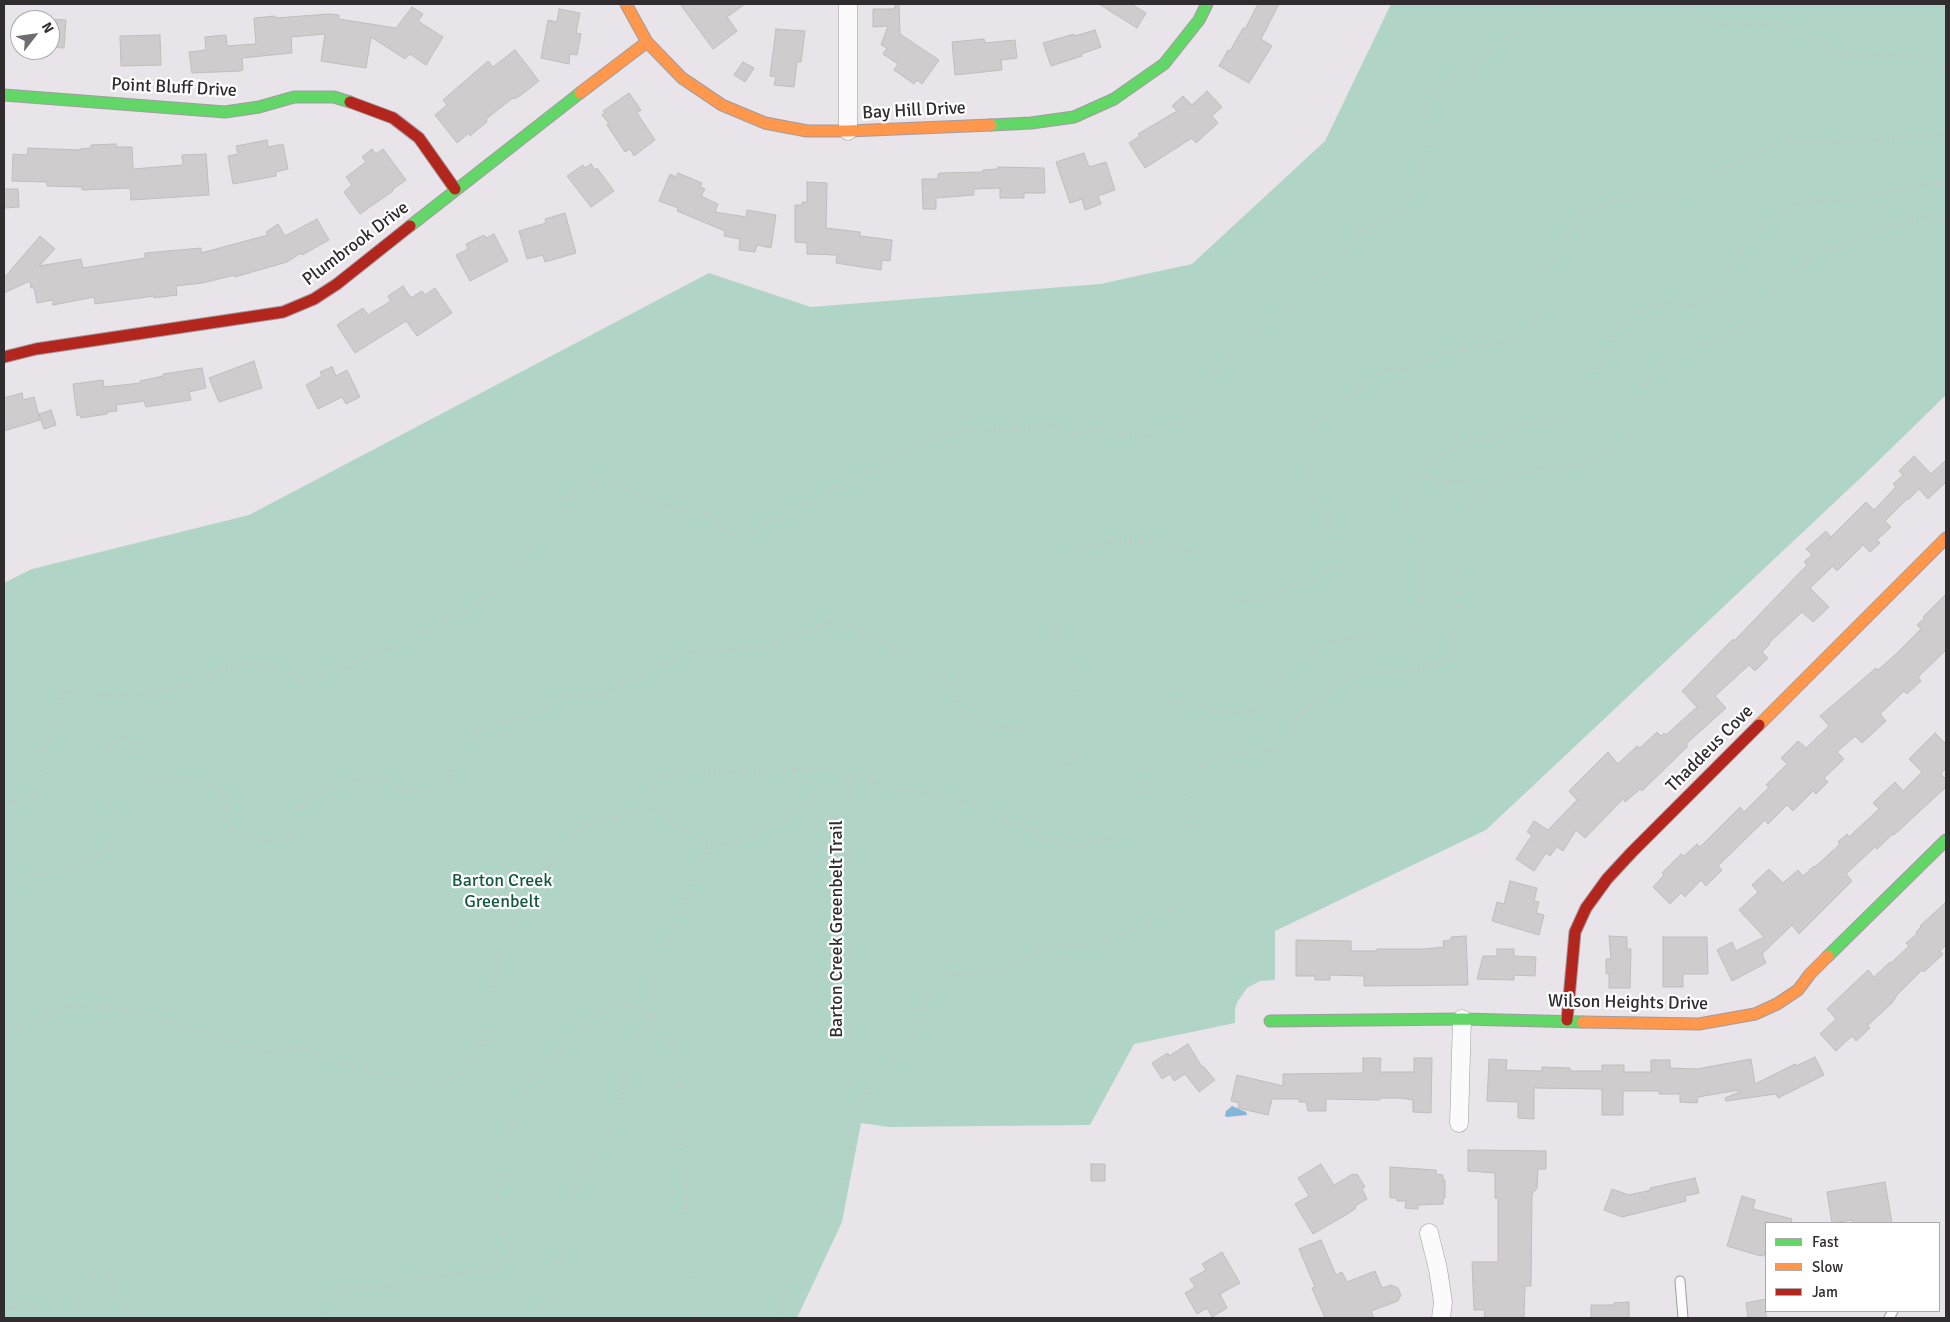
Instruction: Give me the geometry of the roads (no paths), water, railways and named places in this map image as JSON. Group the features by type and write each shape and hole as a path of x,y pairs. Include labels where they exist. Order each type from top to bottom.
{"street":[{"name":"Bay Hill Drive","path":"626,4 647,42 682,78 722,106 765,123 807,131 848,132 1031,123 1074,117 1114,99 1164,64 1198,20 1207,4"},
{"path":"848,4 848,132"},
{"name":"Plumbrook Drive","path":"4,357 36,348 284,312 314,299 336,284 647,42"},
{"name":"Point Bluff Drive","path":"4,95 225,112 259,107 294,97 334,97 364,106 393,118 419,138 456,189"},
{"name":"Thaddeus Cove","path":"1567,1020 1575,932 1586,908 1608,879 1639,845 1946,538"},
{"name":"Wilson Heights Drive","path":"1270,1021 1462,1019 1699,1024 1755,1014 1777,1004 1798,990 1810,974 1946,840"},
{"path":"1459,1122 1462,1019"},
{"path":"1429,1233 1442,1294 1443,1302 1440,1318"}],"lane":[{"path":"1680,1281 1683,1318"}],"water":[{"path":"1232,1106 1246,1112 1247,1115 1225,1116 1226,1111"}],"park label":[{"name":"Barton Creek Greenbelt","path":"502,891"}]}
